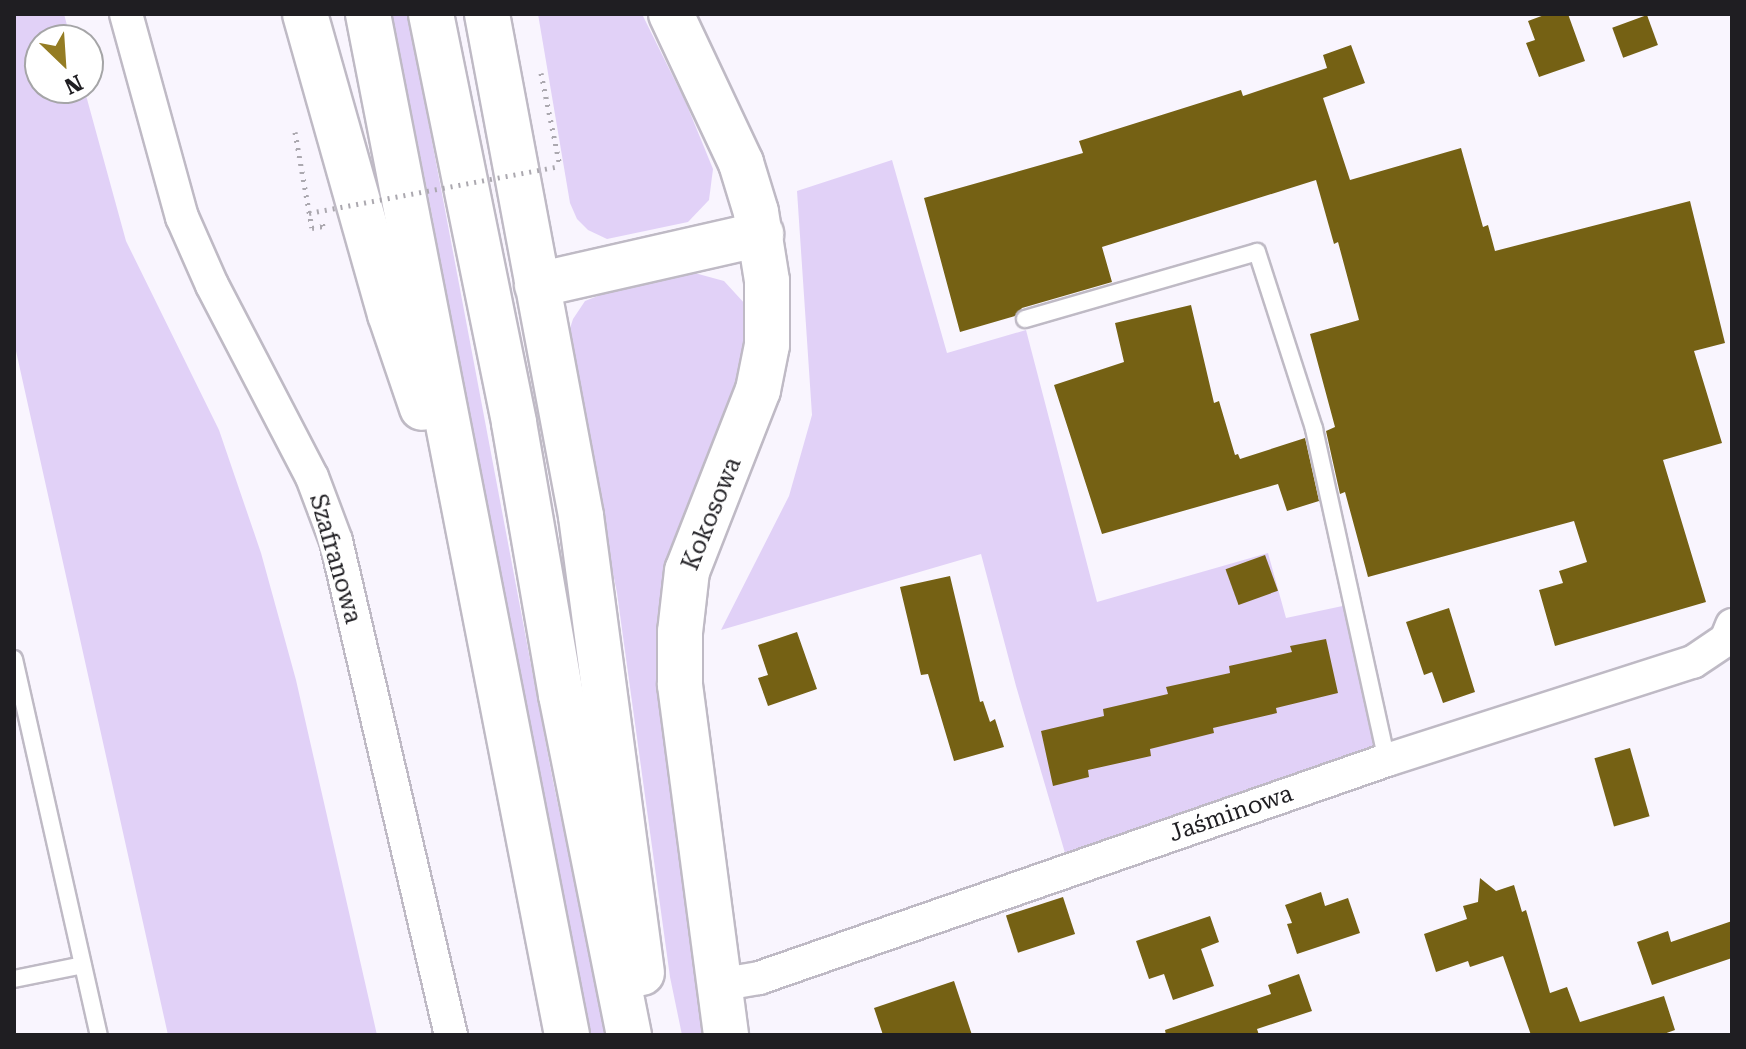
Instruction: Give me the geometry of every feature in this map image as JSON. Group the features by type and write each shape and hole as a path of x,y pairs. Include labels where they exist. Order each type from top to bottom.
{"main road":[{"path":"305,14 390,314 475,566"},
{"path":"368,14 567,1035"},
{"path":"431,14 514,423 561,695 629,1035"},
{"path":"487,14 581,516 620,794 647,1007 647,1035"},
{"name":"Kokosowa","path":"671,14 731,135 761,234 768,303 763,367 740,444 710,507 687,571 680,632 680,685 726,1035"},
{"path":"537,285 761,234"}],"street":[{"name":"Szafranowa","path":"126,14 182,217 212,285 312,477 336,541 451,1035"},
{"name":"Jaśminowa","path":"718,985 759,978 1387,760 1693,662 1726,640 1732,625"}],"lane":[{"path":"1025,319 1257,252 1314,429 1387,760"},
{"path":"14,659 99,1035"},
{"path":"14,979 83,965"}],"path":[{"path":"293,119 309,213 560,166 540,69"},
{"path":"545,161 548,176"}],"shaded area":[{"path":"14,14 64,14 67,24 24,24 24,104 88,104 126,241 219,430 261,553 296,680 377,1035 168,1035 14,342"},
{"path":"392,14 408,14 553,781 607,1035 587,1035 498,594 432,215"},
{"path":"538,14 642,14 686,103 713,169 709,200 688,222 607,239 588,230 577,219 570,203"},
{"path":"892,160 947,353 1026,330 1097,602 1268,553 1286,618 1352,604 1387,760 1070,870 981,554 721,630 789,496 812,415 797,191"},
{"path":"691,272 724,281 746,305 745,373 666,569 657,619 660,671 699,1002 707,1035 682,1035 670,977 617,593 566,341 573,319 585,301 641,279"}],"building":[{"path":"1547,14 1568,14 1585,61 1539,77 1526,43 1535,40 1528,21"},
{"path":"1647,15 1658,45 1623,58 1612,28"},
{"path":"1351,45 1365,83 1323,98 1350,180 1461,148 1483,227 1488,225 1495,251 1690,201 1725,343 1694,351 1722,443 1663,460 1706,602 1555,646 1539,590 1563,583 1559,571 1587,562 1574,521 1368,577 1345,492 1340,494 1326,431 1335,427 1310,334 1359,320 1338,242 1334,244 1316,180 1102,247 1112,282 1022,308 1015,316 960,332 924,198 1083,153 1079,141 1241,90 1243,96 1327,68 1323,55"},
{"path":"1191,305 1214,403 1219,401 1235,455 1238,454 1240,459 1305,438 1319,501 1287,511 1278,484 1102,534 1054,385 1124,362 1115,323"},
{"path":"1265,555 1278,591 1239,605 1226,569"},
{"path":"950,576 980,702 983,701 990,722 995,719 1004,747 954,761 928,674 921,675 900,587"},
{"path":"1449,608 1475,692 1443,703 1432,672 1424,675 1406,622"},
{"path":"797,632 817,689 768,706 758,678 768,675 758,645"},
{"path":"1326,639 1338,693 1276,708 1277,713 1213,728 1214,733 1150,749 1151,756 1088,770 1089,777 1053,786 1041,731 1104,716 1103,709 1168,694 1166,687 1230,673 1229,666 1292,652 1290,646"},
{"path":"1630,748 1650,816 1614,826 1594,758"},
{"path":"1480,878 1496,891 1514,885 1522,912 1526,910 1550,993 1567,987 1580,1022 1664,996 1675,1030 1661,1035 1531,1035 1503,956 1470,967 1468,961 1436,972 1424,934 1467,919 1463,906 1478,902"},
{"path":"1321,892 1325,906 1348,898 1360,933 1297,954 1287,924 1292,923 1285,905"},
{"path":"1063,897 1075,934 1018,953 1006,916"},
{"path":"1210,916 1219,942 1201,949 1214,986 1173,1000 1164,974 1149,979 1136,941"},
{"path":"1732,921 1732,958 1652,985 1637,942 1668,931 1671,942"},
{"path":"1299,974 1312,1011 1257,1029 1259,1035 1166,1035 1165,1030 1271,994 1268,985"},
{"path":"954,981 972,1035 883,1035 874,1008"}]}
